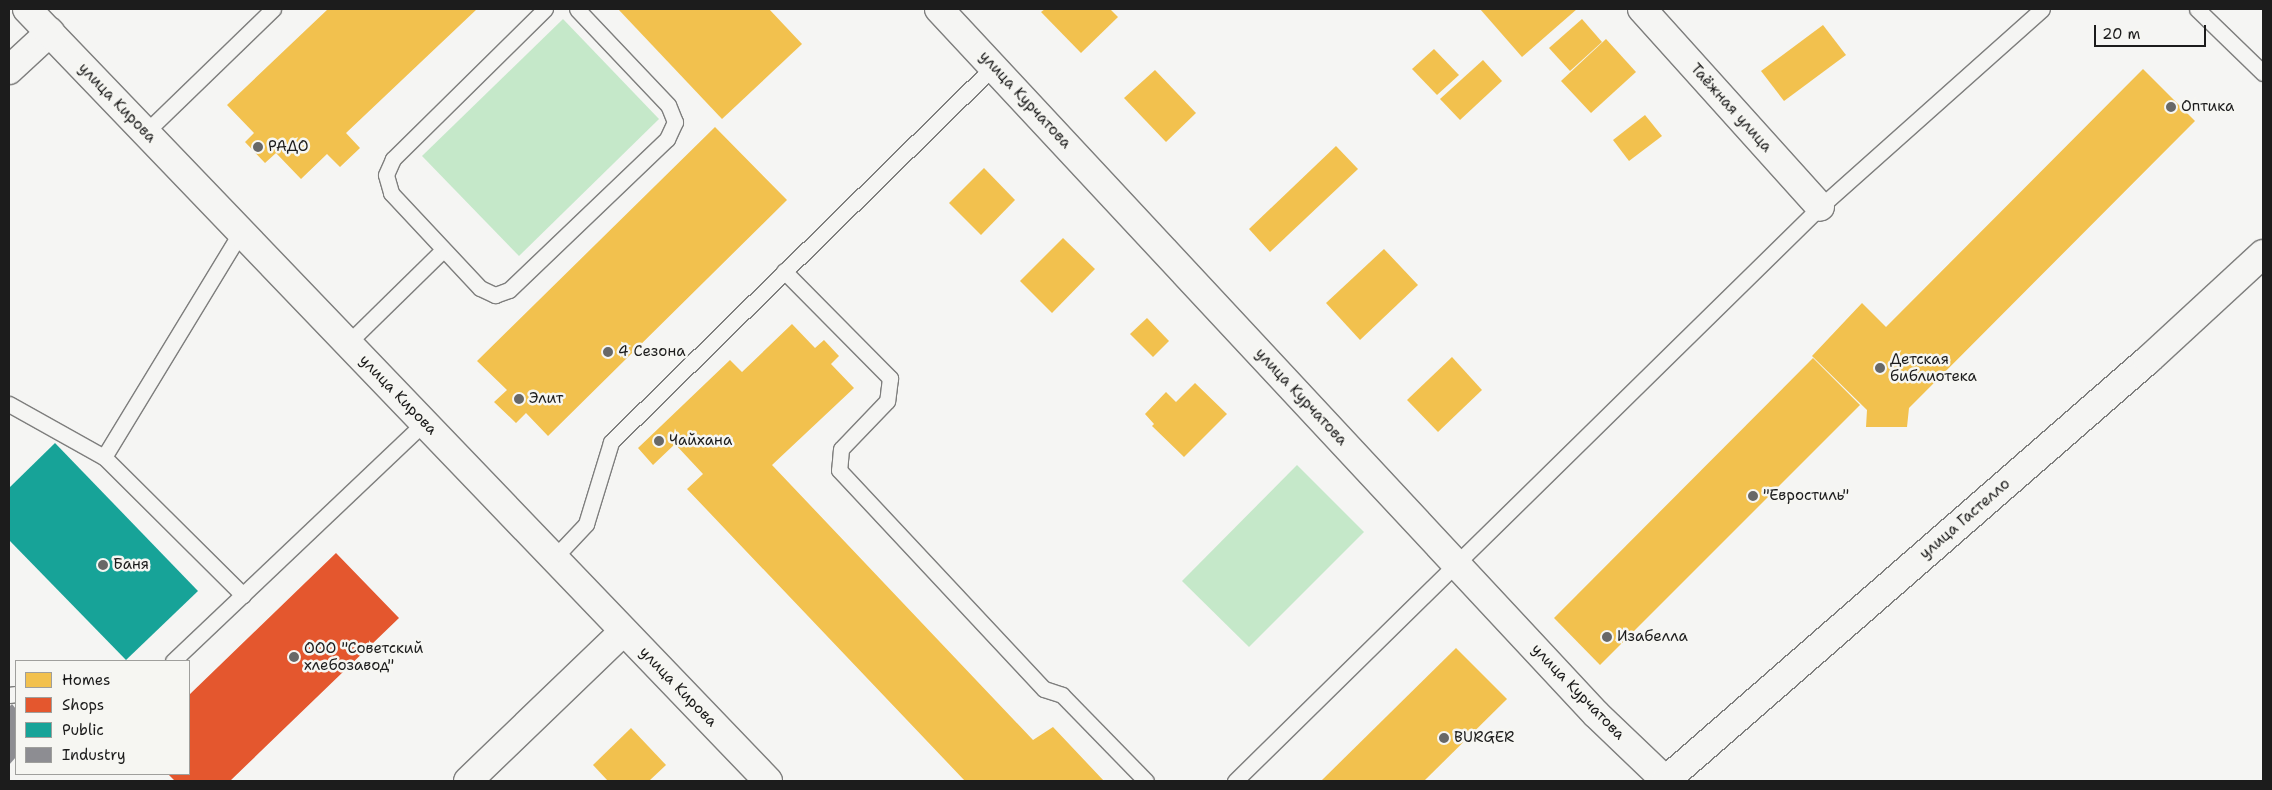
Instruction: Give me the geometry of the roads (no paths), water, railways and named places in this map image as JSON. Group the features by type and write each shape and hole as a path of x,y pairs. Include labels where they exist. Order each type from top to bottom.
{"street":[{"name":"улица Кирова","path":"27,9 768,781"},
{"name":"улица Курчатова","path":"939,9 1596,714 1666,781"},
{"name":"Таёжная улица","path":"1642,9 1820,207"},
{"path":"9,70 50,32"},
{"name":"улица Гастелло","path":"1666,781 2155,354 2263,254"},
{"path":"468,781 624,631"}],"lane":[{"path":"146,132 273,9"},
{"path":"545,9 393,159 386,175 391,193 480,288 495,295 509,290 667,139 675,122 668,105 577,9"},
{"path":"1235,781 1820,207 2042,9"},
{"path":"2196,9 2263,73"},
{"path":"554,558 586,524 611,442 993,67"},
{"path":"104,457 242,232"},
{"path":"348,343 443,250"},
{"path":"784,271 890,378 886,401 841,449 839,470 1044,689 1062,695 1146,781"},
{"path":"9,404 104,457 243,595"},
{"path":"174,660 424,423"}],"place":[{"name":"Оптика","path":"2171,107"},
{"name":"РАДО","path":"258,147"},
{"name":"4 Сезона","path":"608,352"},
{"name":"Детская библиотека","path":"1880,368"},
{"name":"Элит","path":"519,399"},
{"name":"Чайхана","path":"659,441"},
{"name":"\"Евростиль\"","path":"1753,496"},
{"name":"Баня","path":"103,565"},
{"name":"Изабелла","path":"1607,637"},
{"name":"ООО \"Советский хлебозавод\"","path":"294,657"},
{"name":"BURGER","path":"1444,738"}]}
